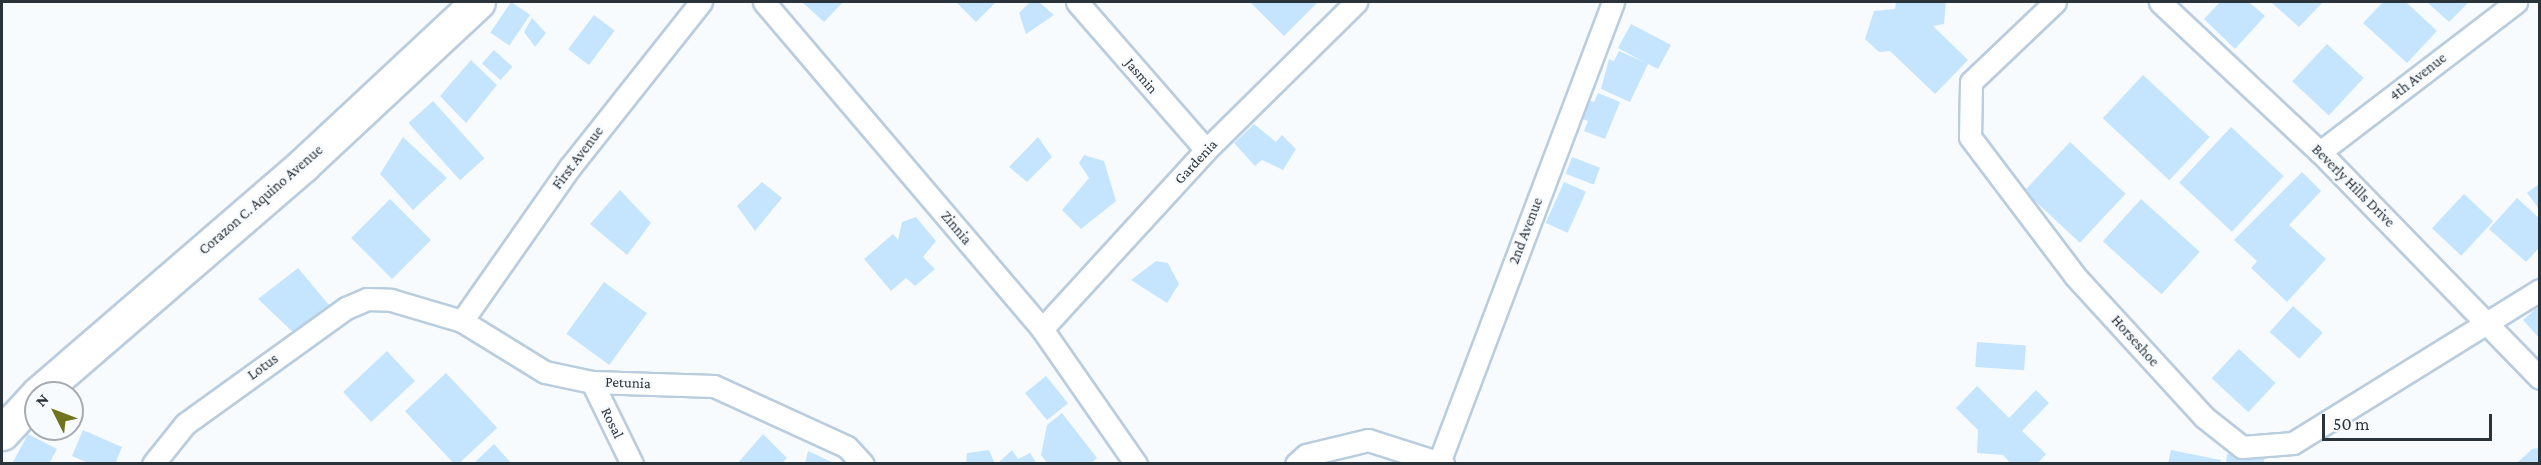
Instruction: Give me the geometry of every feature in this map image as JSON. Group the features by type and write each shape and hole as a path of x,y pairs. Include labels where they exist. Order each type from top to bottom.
{"main road":[{"name":"Corazon C. Aquino Avenue","path":"53,381 312,157 478,2"},
{"path":"2,433 24,409"}],"street":[{"name":"First Avenue","path":"462,321 570,167 701,2"},
{"name":"Zinnia","path":"765,2 1042,328 1137,464"},
{"name":"Jasmin","path":"1077,2 1206,150"},
{"name":"Gardenia","path":"1042,328 1206,150 1356,2"},
{"name":"2nd Avenue","path":"1441,462 1613,2"},
{"name":"Horseshoe","path":"2055,2 1971,82 1970,137 2075,276 2204,417 2242,447 2293,443 2492,323 2540,290"},
{"name":"Beverly Hills Drive","path":"2160,2 2320,153 2492,323 2540,378"},
{"name":"4th Avenue","path":"2320,153 2515,2"},
{"name":"Lotus","path":"153,464 185,424 346,308 368,299 391,300"},
{"name":"Petunia","path":"391,300 462,321 545,372 592,382 714,386 848,447 863,464"},
{"name":"Rosal","path":"592,382 632,464"},
{"path":"1296,464 1306,455 1368,440 1441,462"}],"building":[{"path":"511,2 530,15 509,46 490,33"},
{"path":"802,2 843,2 824,22"},
{"path":"956,2 996,2 976,22"},
{"path":"1030,2 1039,2 1054,15 1026,34 1019,13"},
{"path":"1253,2 1318,2 1284,36 1251,3"},
{"path":"1896,2 1946,2 1944,24 1933,26 1968,60 1935,94 1890,51 1879,52 1865,39 1874,11 1895,9"},
{"path":"2220,2 2249,2 2265,16 2235,49 2204,19"},
{"path":"2271,2 2323,2 2299,27"},
{"path":"2383,2 2406,2 2437,31 2407,63 2363,23"},
{"path":"2427,2 2469,2 2449,22"},
{"path":"594,15 615,31 589,65 568,49"},
{"path":"532,18 546,33 535,47 524,32"},
{"path":"1631,24 1671,45 1658,69 1648,64 1630,102 1601,89 1609,59 1614,61 1619,51 1644,62 1618,48"},
{"path":"2327,44 2364,78 2329,115 2292,81"},
{"path":"494,50 513,67 501,80 482,63"},
{"path":"471,60 497,85 466,123 440,96"},
{"path":"2143,75 2210,137 2169,180 2103,118"},
{"path":"1598,93 1620,102 1605,139 1584,131 1588,121 1580,118 1587,100 1594,102"},
{"path":"433,101 485,158 460,180 408,123"},
{"path":"1254,124 1276,142 1282,135 1296,149 1283,170 1262,160 1255,166 1234,143"},
{"path":"2231,127 2284,176 2232,232 2179,183"},
{"path":"403,137 447,178 413,210 380,174"},
{"path":"1038,137 1052,157 1027,182 1009,167"},
{"path":"2070,142 2126,194 2080,243 2024,191"},
{"path":"1084,155 1104,161 1116,201 1081,229 1062,210 1089,178 1079,163"},
{"path":"1572,157 1600,168 1594,185 1566,174"},
{"path":"2302,172 2321,191 2289,225 2326,259 2287,302 2251,268 2257,261 2234,240"},
{"path":"762,182 782,198 755,231 737,206"},
{"path":"1564,182 1586,192 1568,233 1546,223"},
{"path":"2540,183 2540,210 2527,193"},
{"path":"620,190 651,223 627,255 590,224"},
{"path":"2464,194 2493,221 2461,256 2432,228"},
{"path":"2517,198 2540,219 2540,247 2526,262 2489,229"},
{"path":"390,199 431,240 392,279 351,238"},
{"path":"2141,199 2200,252 2162,294 2103,241"},
{"path":"916,217 936,241 923,257 935,269 915,286 906,278 891,291 864,259 893,234 898,240 902,222"},
{"path":"1156,261 1168,263 1179,284 1167,303 1131,280"},
{"path":"298,268 334,311 298,337 258,299"},
{"path":"604,282 647,313 609,365 566,334"},
{"path":"2540,305 2540,339 2523,320"},
{"path":"2293,306 2323,333 2299,359 2270,332"},
{"path":"1977,342 2026,345 2024,370 1975,367"},
{"path":"2239,349 2276,383 2248,412 2212,378"},
{"path":"387,351 415,381 371,422 343,392"},
{"path":"446,373 497,428 458,464 454,464 405,411"},
{"path":"1046,376 1068,403 1047,420 1025,393"},
{"path":"1977,386 2009,418 2036,390 2049,403 2022,431 2046,454 2037,464 2011,464 2003,455 1977,453 1978,430 1956,408"},
{"path":"1062,413 1097,458 1090,464 1048,464 1041,455 1047,425"},
{"path":"84,430 122,447 115,464 90,464 72,456 78,441 84,441"},
{"path":"763,434 787,458 781,464 737,464"},
{"path":"24,441 42,441 57,449 49,464 13,462"},
{"path":"494,444 512,464 473,464"},
{"path":"2540,448 2540,464 2516,464 2532,449"},
{"path":"989,450 995,464 966,464 967,453"},
{"path":"1012,450 1018,459 1030,453 1037,464 997,464"},
{"path":"2171,450 2221,460 2220,464 2168,464"},
{"path":"808,451 836,464 805,464"},
{"path":"2227,454 2264,459 2264,464 2226,464"}]}
